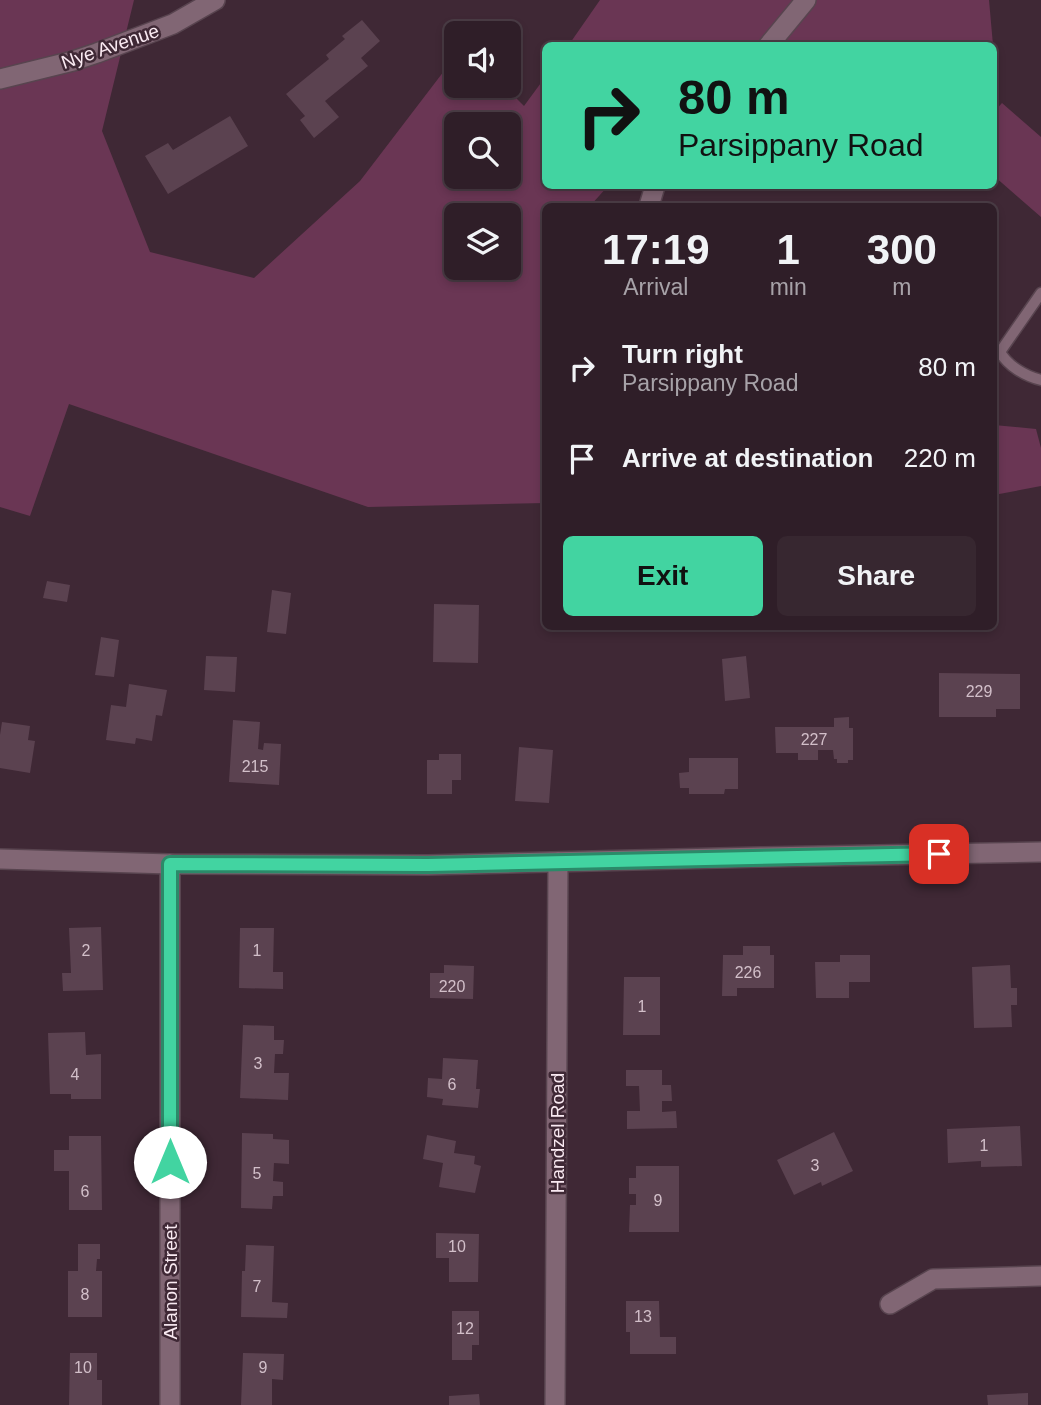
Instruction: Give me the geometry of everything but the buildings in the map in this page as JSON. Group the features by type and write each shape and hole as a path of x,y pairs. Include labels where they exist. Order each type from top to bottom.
{"street":[{"name":"Nye Avenue","path":"0,79 97,53 173,24 215,0"},
{"path":"771,42 806,0"},
{"path":"0,859 170,864 428,865 1041,852"},
{"name":"Handzel Road","path":"555,1405 558,862"},
{"name":"Alanon Street","path":"170,864 170,1405"},
{"path":"890,1304 933,1279 1041,1276"}],"lane":[{"path":"1041,293 1000,352 1005,361 1031,378 1041,380"}],"shaded area":[{"path":"0,0 134,0 102,131 150,252 254,278 360,181 444,71 444,98 516,98 524,106 542,81 542,189 605,189 593,203 542,203 542,503 368,507 69,404 30,516 0,507"},
{"path":"600,0 989,0 993,42 571,42"},
{"path":"1002,103 1041,137 1041,217 997,179 997,109"},
{"path":"997,425 1036,429 1041,448 1041,486 997,494"}],"route":[{"path":"170,1162 170,864 428,865 939,854"}]}
